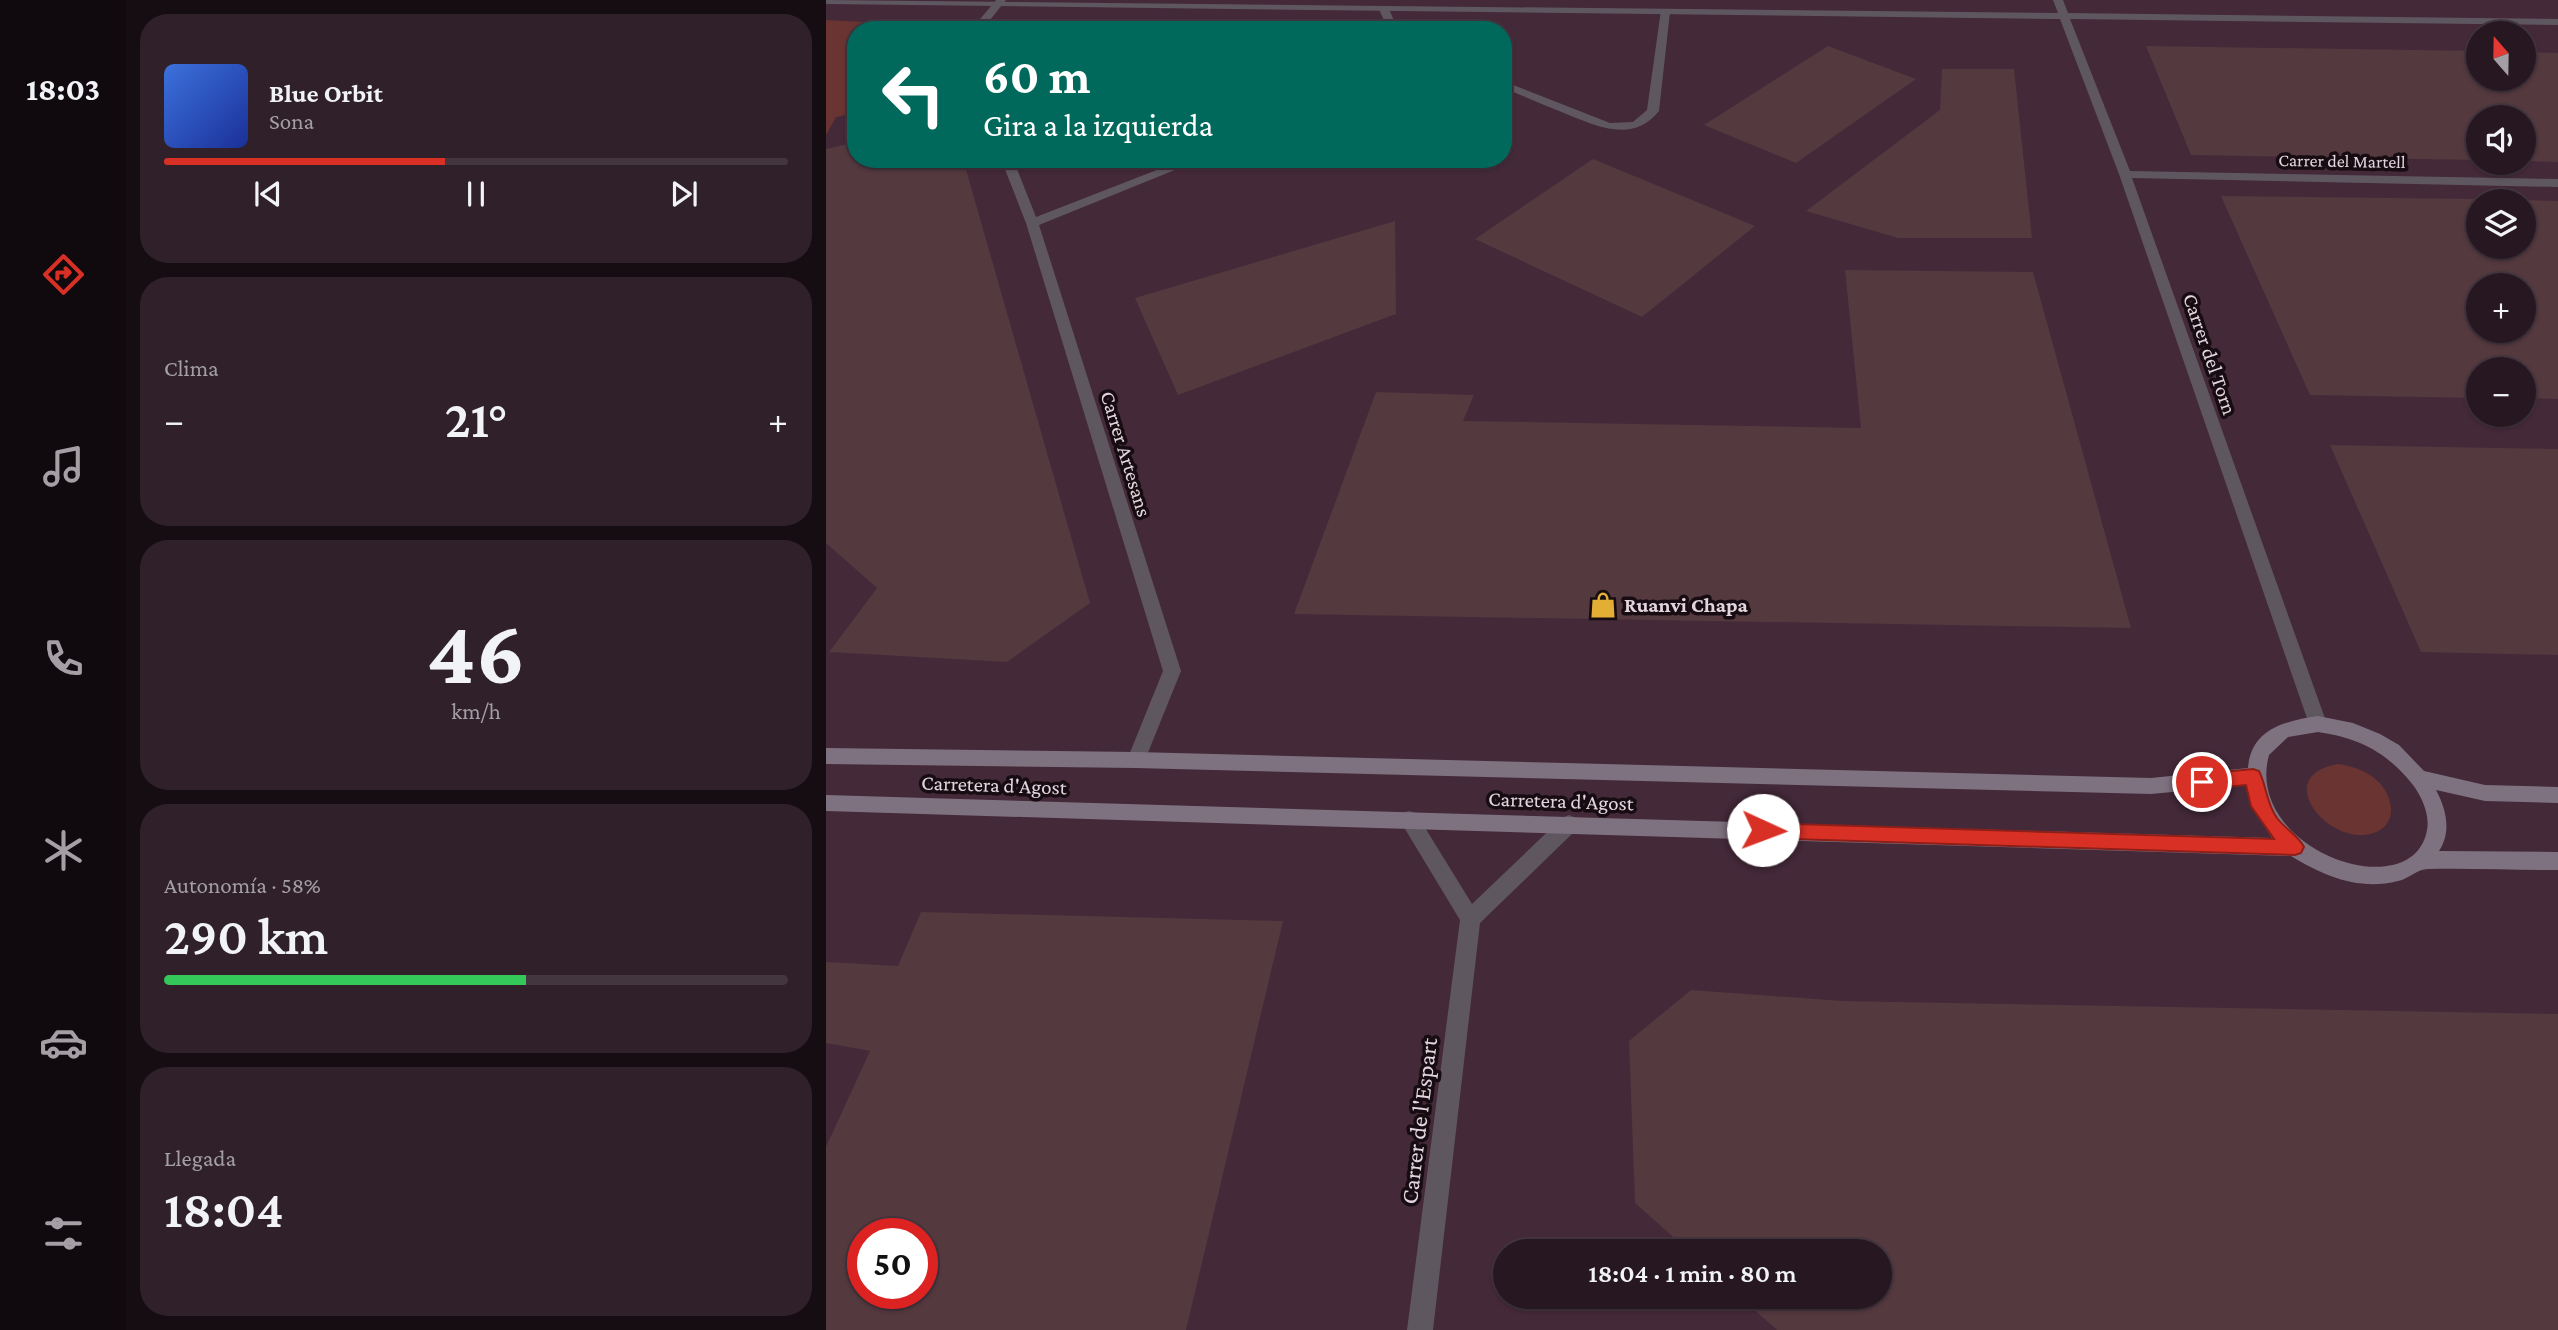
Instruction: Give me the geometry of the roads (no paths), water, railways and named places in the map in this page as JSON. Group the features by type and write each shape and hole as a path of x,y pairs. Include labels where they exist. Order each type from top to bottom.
{"main road":[{"path":"2423,860 2434,842 2438,822 2433,800 2421,778 2400,756 2374,739 2346,728 2318,724 2284,730 2261,749 2253,776 2262,809 2272,826 2295,847 2328,866 2365,875 2398,873 2423,860 2558,861"},
{"name":"Carretera d'Agost","path":"826,756 1136,760 2151,786 2253,776"},
{"path":"2421,778 2486,793 2558,796"},
{"name":"Carretera d'Agost","path":"826,803 2295,847"}],"street":[{"name":"Carrer del Torn","path":"2058,0 2125,174 2318,724"},
{"path":"826,1 2558,22"},
{"path":"984,21 1000,2"},
{"path":"1384,9 1390,21"},
{"path":"1512,88 1603,125 1618,129 1634,126 1653,111 1665,12"},
{"name":"Carrer Artesans","path":"1011,168 1032,223 1172,671 1136,760"},
{"path":"1032,223 1173,168"},
{"name":"Carrer del Martell","path":"2125,174 2558,183"},
{"path":"1409,819 1470,919 1569,824"},
{"name":"Carrer de l'Espart","path":"1420,1330 1470,919"}],"place":[{"name":"Ruanvi Chapa","path":"1603,605"}]}
